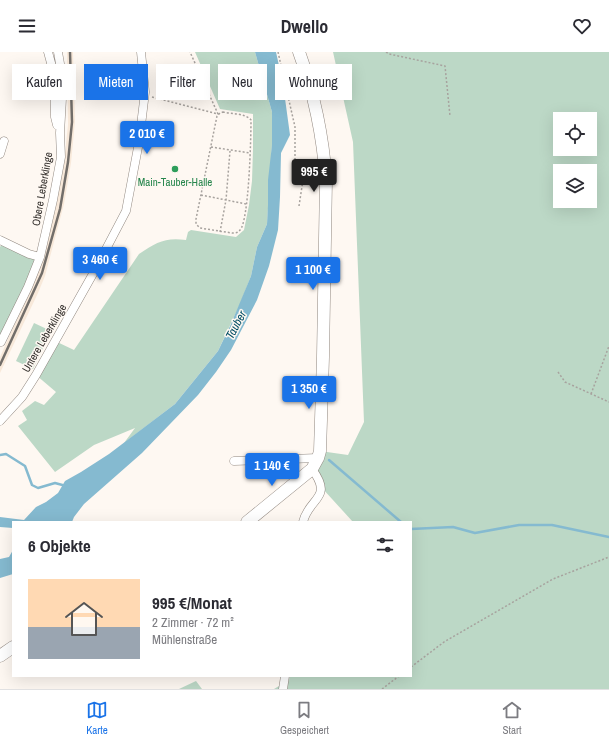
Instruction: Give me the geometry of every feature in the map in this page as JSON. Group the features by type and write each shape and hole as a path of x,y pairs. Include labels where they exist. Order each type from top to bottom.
{"main road":[{"path":"248,521 315,464 320,451 323,357 326,180 325,159 316,111 304,67 298,52"},
{"path":"0,656 12,648"}],"street":[{"path":"48,52 54,74 55,118 60,133"},
{"name":"Obere Leberklinge","path":"1,342 28,287 40,257 54,200 61,157 60,133 63,81 58,52"},
{"name":"Untere Leberklinge","path":"141,52 142,64"},
{"name":"Untere Leberklinge","path":"0,421 22,397 36,375 94,272 126,211 139,142 144,100"},
{"path":"0,154 4,141"},
{"path":"0,240 29,254 40,257"},
{"path":"234,461 315,464 317,476 322,488 321,494 305,514 303,521"},
{"path":"283,689 285,677"}],"path":[{"path":"148,96 218,114 223,112 243,115 251,120 246,204 242,228 240,231 232,234 200,228 196,224 218,114 190,52"},
{"path":"278,52 295,128 295,163 303,180 299,206"},
{"path":"386,52 389,54 445,66 450,116"},
{"path":"211,147 250,153"},
{"path":"220,232 226,200 230,151"},
{"path":"303,180 326,180"},
{"path":"201,195 246,204"},
{"path":"591,394 609,346"},
{"path":"558,372 565,382 609,402"},
{"path":"412,666 444,642 553,579 609,557"},
{"path":"382,689 399,677"}],"shaded area":[{"path":"67,52 73,52 73,64 67,64"},
{"path":"68,100 74,100 75,121 71,163 64,204 45,276 0,373 0,357 43,259 56,205 64,162 68,125"}],"green space":[{"path":"195,52 255,52 258,64 218,64 218,100 267,100 267,94 272,112 272,145 267,224 257,247 251,276 240,304 218,351 175,404 124,443 135,428 94,445 55,472 18,426 27,420 22,411 35,401 44,405 56,392 36,375 55,341 74,350 139,254 151,246 161,241 173,239 186,240 188,232 191,230 236,237 244,230 252,181 253,114 220,109 210,86 210,64 200,64"},
{"path":"333,52 609,52 609,689 274,689 289,680 290,677 412,677 412,521 352,521 322,488 317,476 320,451 348,455 364,422 353,142 344,100 352,100 352,64 336,64"},
{"path":"3,242 40,257 0,339 0,247"},
{"path":"34,323 51,331 33,369 16,361"},
{"path":"196,681 202,689 179,689"}],"water":[{"name":"Tauber","path":"255,52 276,52 279,64 275,64 275,100 285,100 290,135 281,153 278,230 269,266 257,300 231,350 198,395 142,453 84,504 72,521 12,521 12,528 0,527 0,517 24,520 36,507 58,493 65,481 109,454 175,404 218,351 251,276 257,247 267,224 268,180 272,145 272,112 267,94 267,64 258,64"},
{"path":"12,552 12,574 0,578 0,559 9,557"}],"waterway":[{"path":"0,455 6,454 25,466 32,485 38,488 55,483 66,486"},
{"path":"329,460 400,521"},
{"path":"412,529 453,527 475,533 519,525 552,525 609,537"}],"railway":[{"path":"0,365 42,273 60,209 68,162 72,122 70,52"}],"place":[{"name":"Main-Tauber-Halle","path":"175,169"}]}
